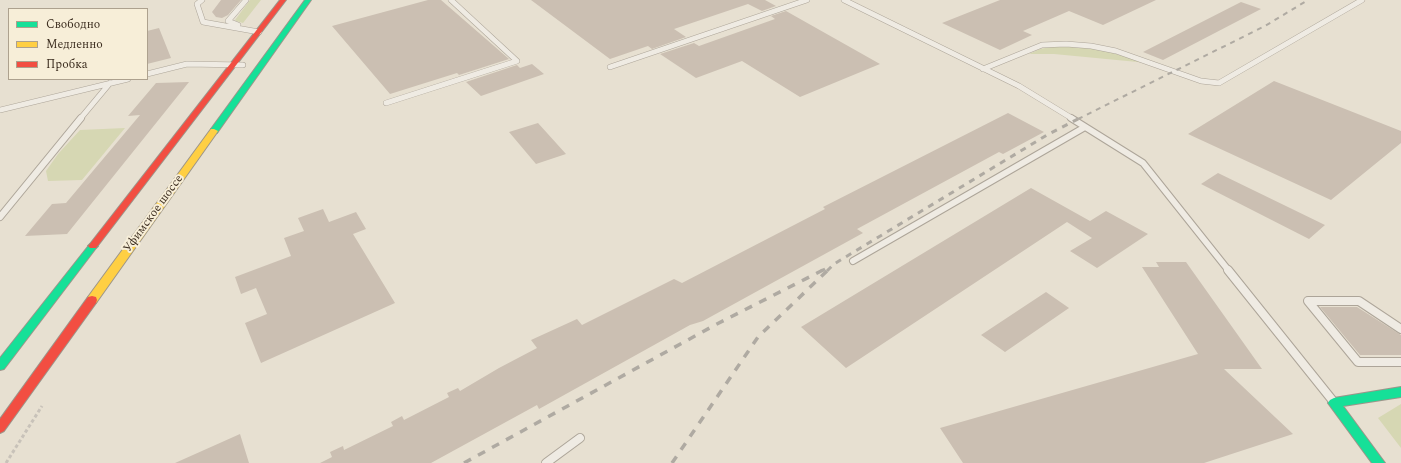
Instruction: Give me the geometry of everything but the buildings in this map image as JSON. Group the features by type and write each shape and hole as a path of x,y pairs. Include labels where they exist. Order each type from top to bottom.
{"main road":[{"path":"0,366 238,65 259,32 283,0"},
{"name":"Уфимское шоссе","path":"0,428 308,0"},
{"path":"1379,463 1334,403 1401,392"}],"lane":[{"path":"202,0 197,4 203,22 259,32"},
{"path":"246,0 228,21 259,32"},
{"path":"386,102 517,61 451,0"},
{"path":"610,68 807,0"},
{"path":"844,0 1019,86 1143,163 1334,403"},
{"path":"983,69 1029,49 1042,46 1066,44 1091,46 1116,51 1201,81 1219,83 1362,0"},
{"path":"148,74 187,64 238,65"},
{"path":"0,110 124,80"},
{"path":"0,217 110,83"},
{"path":"853,261 1085,127"},
{"path":"1401,329 1359,301 1308,301 1358,362 1401,362"},
{"path":"546,463 580,438"}],"green space":[{"path":"250,0 261,0 243,23 236,21 235,20"},
{"path":"1055,46 1092,47 1148,63 1054,54 1029,54 1040,49"},
{"path":"125,128 82,180 48,181 46,171 58,154 80,130"},
{"path":"1401,404 1401,448 1378,418"}],"railway":[{"path":"1080,118 1265,26 1308,0"},
{"path":"828,270 834,264 1047,135 1080,118"},
{"path":"464,463 715,325 823,270"},
{"path":"672,463 758,337 828,270"}],"traffic: fast":[{"path":"214,131 308,0"},
{"path":"0,366 93,246"},
{"path":"1379,463 1334,403 1401,392"}],"traffic: slow":[{"path":"92,300 214,131"}],"traffic: jam":[{"path":"93,246 283,0"},
{"path":"0,428 92,300"}]}
